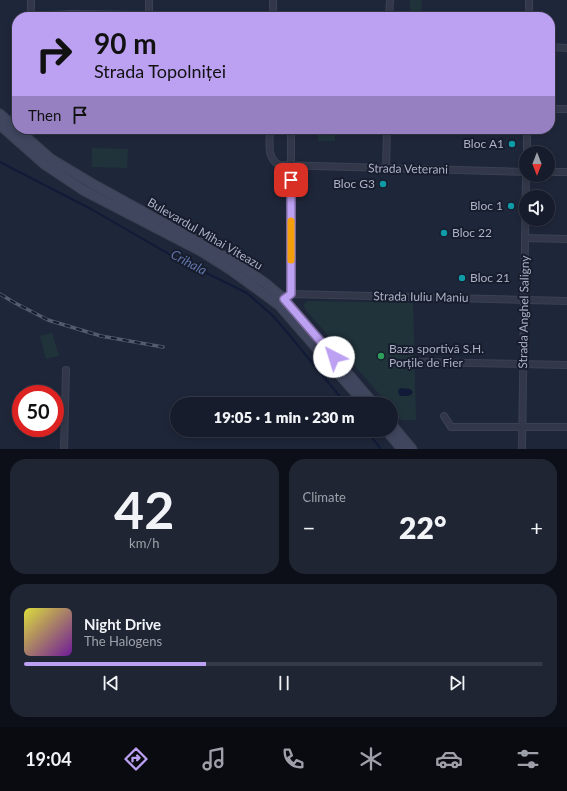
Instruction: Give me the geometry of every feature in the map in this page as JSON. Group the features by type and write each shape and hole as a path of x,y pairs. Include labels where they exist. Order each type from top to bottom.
{"main road":[{"name":"Bulevardul Mihai Viteazu","path":"0,114 12,125"},
{"name":"Bulevardul Mihai Viteazu","path":"0,125 44,164 88,192 236,263 265,283 285,299 368,397"},
{"name":"Bulevardul Mihai Viteazu","path":"22,134 50,159 163,227"},
{"name":"Bulevardul Mihai Viteazu","path":"285,299 360,397"},
{"path":"398,432 412,449"},
{"path":"392,437 402,449"}],"street":[{"path":"31,0 31,12"},
{"path":"149,0 149,12"},
{"path":"272,12 273,0"},
{"path":"390,0 390,12"},
{"path":"529,0 529,12"},
{"path":"555,47 567,48"},
{"path":"555,109 567,109"},
{"name":"Strada Veterani","path":"270,134 270,153 272,159 279,165 519,172"},
{"path":"285,299 291,134"},
{"path":"386,168 387,134"},
{"path":"527,134 527,146"},
{"path":"555,172 567,172"},
{"name":"Strada Anghel Saligny","path":"522,449 526,182"},
{"path":"525,238 567,239"},
{"name":"Strada Iuliu Maniu","path":"285,299 567,300"},
{"path":"420,362 567,365"},
{"path":"64,449 66,370"},
{"path":"444,416 451,427 567,427"}],"shaded area":[{"path":"410,0 422,0 421,12 410,12"},
{"path":"318,134 335,134 335,141 318,141"},
{"path":"92,148 128,149 127,168 92,167"},
{"name":"Baza sportivă S.H. Porțile de Fier","path":"306,302 413,303 416,420 401,420 398,416 398,397 382,397 305,309 304,305"},
{"path":"52,333 59,356 46,359 40,336"}],"water":[{"path":"401,388 410,389 413,392 412,394 406,396 400,396 398,392"}],"waterway":[{"name":"Crihala","path":"0,162 91,209 174,257 247,293 273,316 340,397"},
{"name":"Crihala","path":"372,437 381,449"}],"railway":[{"path":"0,294 48,320 101,336 163,347"}],"slow traffic":[{"path":"291,221 291,260"}],"place":[{"name":"Bloc A1","path":"512,144"},
{"name":"Bloc G3","path":"383,184"},
{"name":"Bloc 1","path":"511,206"},
{"name":"Bloc 22","path":"444,233"},
{"name":"Bloc 21","path":"462,278"},
{"name":"Baza sportivă S.H. Porțile de Fier","path":"381,356"}],"route":[{"path":"291,180 291,294 284,299 334,357"}]}
